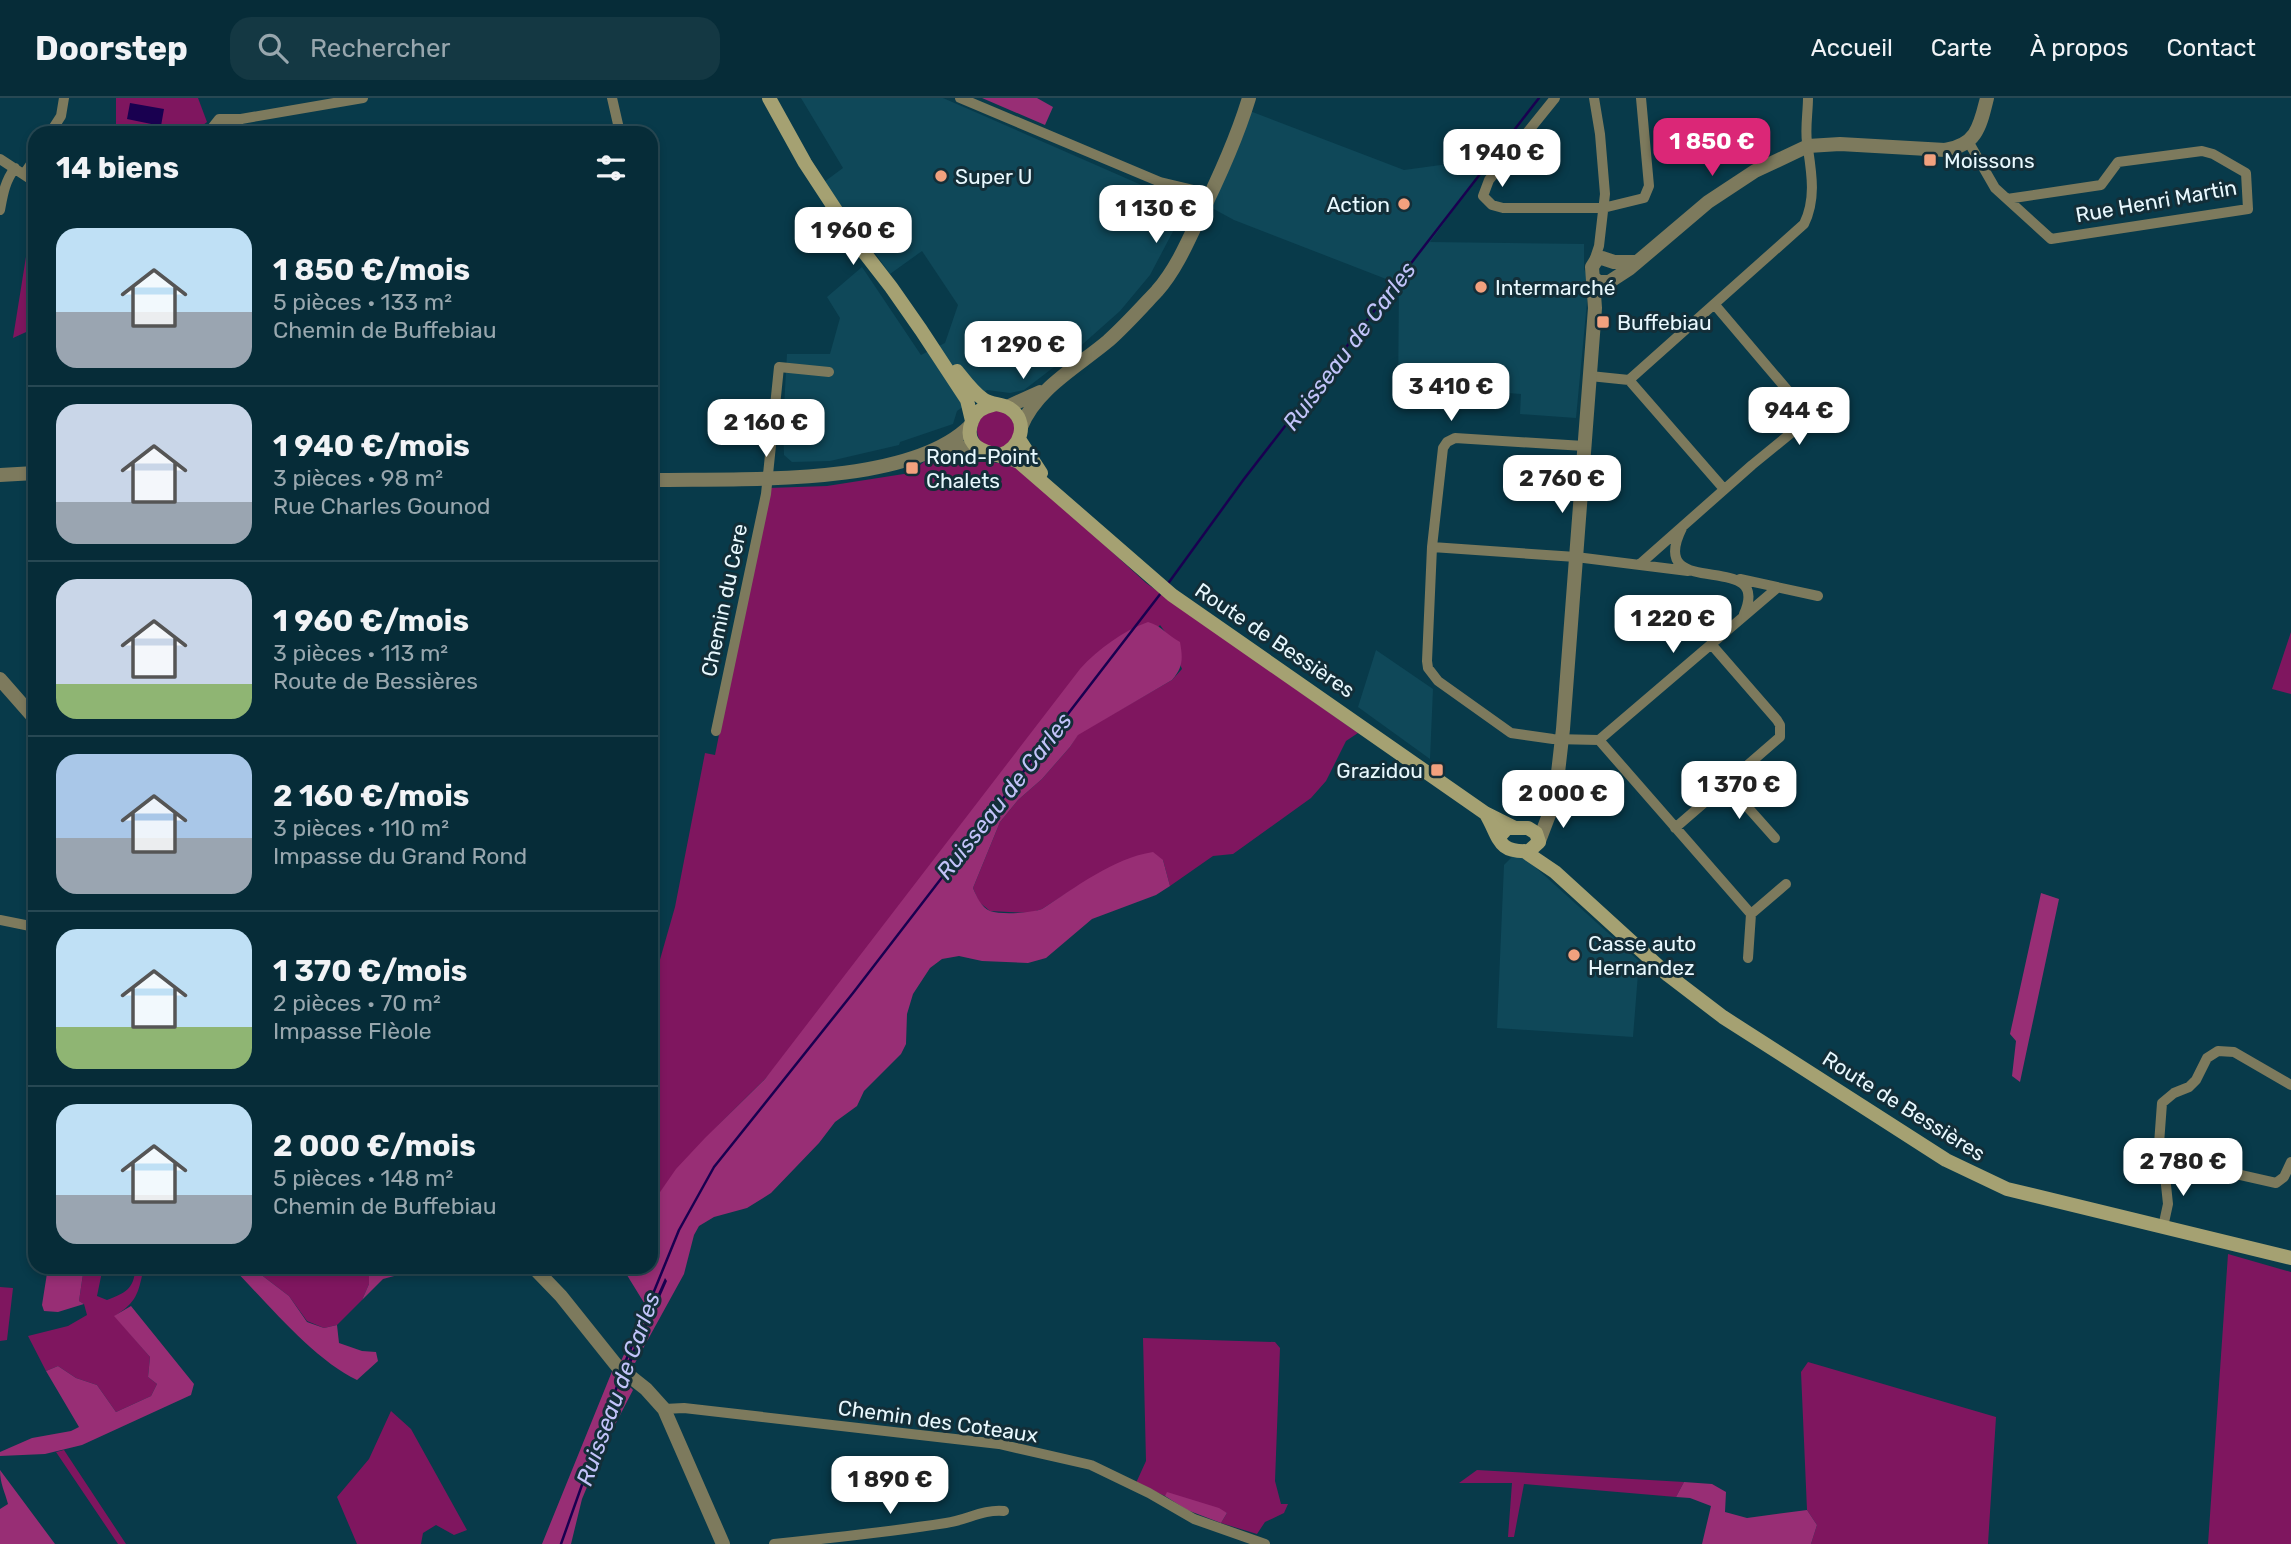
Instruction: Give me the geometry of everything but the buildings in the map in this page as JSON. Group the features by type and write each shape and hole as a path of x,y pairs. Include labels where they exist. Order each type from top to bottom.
{"main road":[{"name":"Route de Bessières","path":"769,98 805,163 860,247 891,286 967,400 971,436 978,448 988,454 1019,462 1052,488 1158,584 1485,813 1536,833 1555,872"},
{"name":"Route de Bessières","path":"921,330 975,393 1016,415 1020,433 1052,488"},
{"path":"971,424 980,410 1000,406"},
{"path":"1000,455 1014,448 1020,433"},
{"name":"Route de Bessières","path":"1485,813 1504,848 1524,851 1555,872 1668,975 1723,1017 1946,1160 2007,1189 2291,1258"},
{"path":"1499,837 1507,828 1521,828"},
{"path":"1524,851 1533,849 1539,842"}],"street":[{"path":"55,126 61,116 64,98"},
{"path":"214,126 219,119 242,119 363,98"},
{"path":"612,98 618,126"},
{"path":"960,98 1160,182 1200,202"},
{"path":"1020,433 1030,408 1053,384 1107,341 1169,274 1200,202 1242,121 1247,98"},
{"path":"1555,98 1489,180 1483,196 1492,205 1603,208 1638,201 1648,192 1641,98"},
{"path":"1539,842 1552,807 1562,739 1595,308 1601,262 1605,194 1594,98"},
{"path":"1629,380 1804,224 1812,199 1808,98"},
{"path":"1612,280 1708,202 1755,171 1808,146 1840,144 1945,150 1958,148 1977,132 1987,98"},
{"path":"231,126 242,119"},
{"name":"Rue Henri Martin","path":"1968,141 1995,188 2007,199 2051,239 2248,209 2246,173 2213,154 2202,151 2118,162 2101,185 2007,199"},
{"path":"0,159 28,177"},
{"path":"0,210 8,177 28,164"},
{"path":"1160,182 1200,202"},
{"path":"1601,262 1635,262"},
{"path":"1595,308 1617,268 1601,262"},
{"path":"1640,564 1807,420 1806,412 1714,305"},
{"name":"Chemin du Cere","path":"716,731 769,477 779,367 829,372"},
{"path":"1590,376 1629,380 1724,489"},
{"path":"1000,406 1053,384"},
{"path":"939,448 971,424"},
{"path":"1584,446 1455,438 1443,448 1432,547 1427,661 1432,675 1511,733 1600,740 1777,588"},
{"path":"658,480 809,477 846,473 896,462 939,448 978,448"},
{"path":"0,475 28,473"},
{"path":"1684,525 1678,536 1677,555 1679,562 1688,571"},
{"path":"1432,547 1640,564 1734,578 1818,596"},
{"path":"1734,578 1743,583 1748,595 1742,617"},
{"path":"1675,828 1780,737 1780,725 1711,644"},
{"path":"0,679 28,711"},
{"path":"1600,740 1751,914 1748,958"},
{"path":"1727,784 1775,838"},
{"path":"1521,828 1535,824 1552,807"},
{"path":"1751,914 1786,884"},
{"path":"0,920 28,926"},
{"path":"2164,1227 2168,1204 2159,1144 2162,1103 2174,1093 2189,1087 2196,1080 2207,1059 2218,1051 2234,1052 2291,1085"},
{"path":"2164,1166 2183,1162 2276,1183 2284,1177 2291,1162"},
{"path":"540,1274 562,1296 617,1366 633,1377 664,1409 723,1544"},
{"name":"Chemin des Coteaux","path":"664,1409 684,1408 999,1444 1091,1465 1149,1493 1194,1519 1265,1544"},
{"path":"774,1544 890,1532 953,1522 989,1509 1004,1511"}],"shaded area":[{"path":"116,98 198,98 207,122 202,126 116,126"},
{"path":"801,98 943,98 1178,201 1179,220 1150,275 1120,311 1075,351 1024,390 1010,393 987,390 957,411 953,424 900,442 899,445 830,461 792,462 784,455 787,354 830,354 840,318 827,297 862,267 921,355 945,343 958,305 922,251 890,274 824,182 843,168"},
{"path":"982,98 1037,98 1053,107 1045,125"},
{"path":"130,103 164,109 161,126 127,119"},
{"path":"1250,111 1404,170 1492,158 1430,242 1584,244 1584,269 1589,281 1576,418 1520,414 1521,394 1494,392 1493,398 1476,397 1475,406 1398,401 1399,284 1234,220 1210,207"},
{"path":"28,244 28,331 13,338"},
{"path":"996,411 1010,416 1015,430 1010,444 996,449 982,444 977,430 982,416"},
{"path":"970,455 989,462 1017,465 1146,583 1358,733 1346,741 1326,781 1311,798 1233,854 1213,856 1170,886 1163,860 1078,886 1042,909 1030,913 990,911 979,902 973,888 1000,822 1018,800 1042,779 1078,734 1172,680 1182,669 1168,636 1160,625 765,1079 719,1124 658,1195 658,966 675,907 705,753 715,755 768,488 827,486 910,473 925,461"},
{"path":"1148,622 1180,642 1181,662 1176,675 1172,680 1078,735 1042,779 1018,800 1000,822 973,888 982,904 990,911 1009,913 1042,909 1109,867 1123,860 1153,852 1163,860 1170,886 1156,895 1092,919 1046,958 1028,963 982,961 959,956 942,959 930,968 913,994 907,1014 906,1044 901,1054 864,1091 857,1106 835,1122 819,1143 771,1193 747,1208 714,1217 699,1226 684,1274 635,1363 621,1361 646,1306 626,1274 658,1274 658,1195 676,1169 765,1079 1080,669 1111,641"},
{"path":"2291,632 2291,694 2272,689"},
{"path":"1376,650 1433,689 1430,759 1358,707"},
{"path":"1523,856 1639,961 1633,1037 1497,1028 1504,865 1512,857"},
{"path":"2041,893 2059,899 2020,1082 2012,1076 2016,1041 2010,1034"},
{"path":"2228,1254 2291,1272 2291,1544 2208,1544"},
{"path":"47,1274 83,1274 79,1301 84,1304 58,1312 44,1311 42,1305"},
{"path":"83,1274 102,1274 97,1296 107,1300 128,1289 134,1274 142,1274 136,1296 115,1316 150,1357 148,1377 157,1384 151,1396 116,1412 97,1385 76,1378 58,1366 46,1371 28,1336 68,1326 87,1315 84,1304 79,1301"},
{"path":"239,1274 260,1274 289,1296 307,1322 324,1328 337,1325 339,1343 362,1351 376,1352 378,1361 357,1380 324,1359"},
{"path":"260,1274 369,1274 369,1284 362,1300 337,1325 324,1328 307,1321 289,1296"},
{"path":"369,1274 402,1274 383,1279 362,1300 369,1284"},
{"path":"665,1278 667,1281 628,1370 625,1368"},
{"path":"0,1287 13,1288 7,1340 0,1341"},
{"path":"131,1306 194,1384 191,1395 82,1445 45,1454 0,1456 0,1452 32,1438 79,1427 46,1371 58,1366 76,1378 97,1385 116,1412 151,1396 157,1384 148,1377 150,1357 114,1316"},
{"path":"1143,1338 1275,1342 1280,1348 1275,1481 1281,1504 1288,1504 1284,1513 1265,1522 1257,1534 1221,1523 1227,1513 1165,1496 1136,1483 1146,1461"},
{"path":"1808,1362 1996,1417 1988,1544 1811,1544 1817,1525 1807,1510 1801,1372"},
{"path":"613,1369 633,1390 605,1444 582,1499 571,1544 542,1544"},
{"path":"391,1411 411,1429 467,1530 454,1535 436,1525 423,1533 421,1544 357,1544 337,1497 369,1459"},
{"path":"64,1450 126,1544 118,1544 56,1452"},
{"path":"0,1470 55,1544 0,1544 0,1509 8,1504"},
{"path":"1477,1470 1684,1482 1676,1497 1524,1484 1514,1537 1508,1537 1512,1483 1459,1483"},
{"path":"1684,1482 1712,1484 1726,1492 1725,1512 1747,1518 1807,1510 1817,1525 1811,1544 1702,1544 1711,1506 1690,1498 1676,1497"},
{"path":"1167,1492 1227,1513 1221,1523 1187,1510 1165,1496"}],"waterway":[{"name":"Ruisseau de Carles","path":"1167,585 1244,479 1539,98"},
{"name":"Ruisseau de Carles","path":"624,1365 679,1230 714,1167 853,993 1161,593"},
{"name":"Ruisseau de Carles","path":"561,1544 621,1375"}],"place":[{"name":"Moissons","path":"1930,160"},
{"name":"Super U","path":"941,176"},
{"name":"Action","path":"1404,204"},
{"name":"Intermarché","path":"1481,287"},
{"name":"Buffebiau","path":"1603,322"},
{"name":"Rond-Point Chalets","path":"912,468"},
{"name":"Grazidou","path":"1437,770"},
{"name":"Casse auto Hernandez","path":"1574,955"}]}
